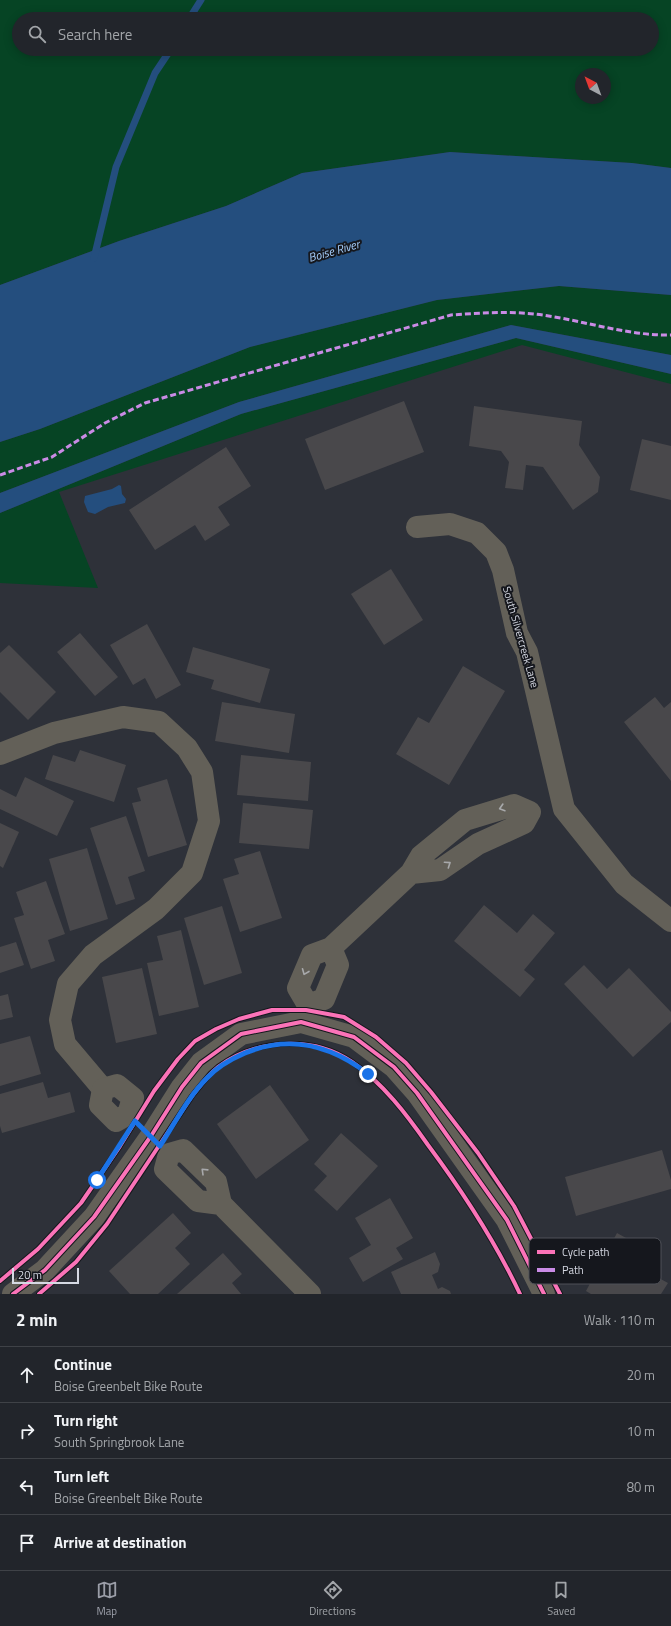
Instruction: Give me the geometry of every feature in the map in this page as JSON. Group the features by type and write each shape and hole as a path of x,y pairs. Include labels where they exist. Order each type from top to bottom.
{"street":[{"name":"South Silvercreek Lane","path":"417,527 450,524 477,533 496,552 503,570 517,633 527,652 564,809 624,884 671,921"},
{"path":"0,754 54,734 123,717 158,722 187,748 202,772 209,821 192,873 156,909 93,955 68,984 60,1020 64,1044 103,1090 117,1085 133,1098 128,1114 168,1154 183,1150 216,1182 221,1204 310,1294"},
{"path":"305,1014 298,988 312,955 331,948 411,874 440,870 478,844 524,822 530,812 564,809"},
{"path":"13,1294 45,1270 94,1217 151,1136 182,1087 201,1063 241,1034 305,1014 354,1037 394,1066 417,1093 507,1220 529,1264"},
{"path":"539,1284 544,1294"}],"green space":[{"path":"0,0 671,0 671,168 632,163 450,152 302,173 226,206 119,241 0,285"},
{"path":"559,286 671,295 671,355 511,325 239,402 0,493 0,442 40,429 250,347 437,300"},
{"path":"516,338 671,374 671,384 522,345 59,492 98,588 0,583 0,513 241,414"}],"water":[{"name":"Boise River","path":"450,152 632,163 671,168 671,295 559,286 437,300 250,347 40,429 0,442 0,285 119,241 226,206 302,173"},
{"path":"511,325 671,355 671,374 516,338 241,414 0,513 0,493 239,402"},
{"path":"119,485 121,486 122,494 126,499 125,503 108,507 95,514 88,512 84,502 85,496 112,489"}],"building":[{"path":"404,401 424,452 325,490 305,439"},
{"path":"474,406 582,421 579,445 600,477 598,492 573,510 543,467 526,465 523,490 505,488 509,462 501,451 469,446"},
{"path":"642,439 671,446 671,500 630,490"},
{"path":"226,447 251,486 218,507 230,525 205,541 195,525 155,550 129,510"},
{"path":"391,569 423,620 384,645 351,594"},
{"path":"147,624 181,685 156,699 145,678 133,685 110,645"},
{"path":"80,633 118,677 95,696 57,652"},
{"path":"9,645 56,692 28,720 0,692 0,653"},
{"path":"193,647 270,669 260,703 211,689 214,680 186,672"},
{"path":"463,666 505,691 449,785 396,754 418,717 429,723"},
{"path":"655,697 664,708 671,702 671,781 624,722"},
{"path":"222,702 295,714 289,753 215,741"},
{"path":"80,750 126,765 114,802 45,779 53,755 75,762"},
{"path":"241,755 311,762 308,801 237,795"},
{"path":"25,777 74,801 57,836 0,809 0,789 16,797"},
{"path":"167,779 187,845 148,857 132,803 141,801 137,788"},
{"path":"243,803 313,810 309,849 239,843"},
{"path":"126,816 145,871 128,877 135,899 116,905 90,828"},
{"path":"0,823 19,832 3,868 0,866"},
{"path":"87,848 108,919 70,931 49,859"},
{"path":"260,851 282,918 240,932 223,879 239,874 234,859"},
{"path":"46,881 65,934 48,940 55,961 31,969 14,918 24,915 16,892"},
{"path":"484,905 517,933 533,914 555,933 524,970 535,979 520,997 454,941"},
{"path":"222,906 242,973 204,985 184,918"},
{"path":"181,930 199,1007 159,1016 147,963 163,960 157,936"},
{"path":"16,942 24,965 0,973 0,947"},
{"path":"584,965 607,989 629,968 671,1012 671,1022 633,1057 564,984"},
{"path":"142,968 157,1034 116,1043 102,977"},
{"path":"8,994 13,1017 0,1020 0,996"},
{"path":"30,1036 41,1074 0,1086 0,1044"},
{"path":"43,1082 48,1098 70,1092 75,1112 2,1133 0,1126 0,1094"},
{"path":"270,1085 309,1140 256,1179 217,1124"},
{"path":"341,1133 378,1166 337,1211 314,1190 327,1176 314,1164"},
{"path":"662,1150 671,1180 671,1189 576,1216 565,1177"},
{"path":"390,1198 413,1238 396,1248 403,1259 363,1282 349,1258 371,1245 355,1218"},
{"path":"173,1213 191,1233 175,1248 190,1264 158,1294 130,1294 109,1271"},
{"path":"617,1233 626,1238 614,1238"},
{"path":"435,1252 440,1264 438,1272 432,1275 438,1289 442,1287 450,1291 451,1294 401,1294 391,1272"},
{"path":"223,1253 242,1274 232,1283 241,1294 177,1294"},
{"path":"661,1279 668,1283 661,1294 591,1294 586,1291 590,1284 661,1284"}],"waterway":[{"path":"193,12 201,0"},
{"path":"94,258 116,167 155,73 166,56"}],"marked path":[{"path":"0,475 52,457 105,423 145,403 451,315 503,312 524,313 551,316 637,333 671,335"}],"cycle path":[{"path":"0,1281 38,1249 81,1203 120,1146 154,1091 178,1059 195,1041 216,1029 239,1019 272,1010 306,1010 344,1017 376,1037 406,1063 431,1092 478,1153 514,1206 531,1238"},
{"path":"13,1294 45,1270 94,1217 151,1136 182,1087 201,1063 241,1034 301,1022 354,1037 394,1067 417,1093 507,1220 529,1264"},
{"path":"39,1294 76,1262 107,1224 192,1096 204,1081 218,1067 233,1058 249,1051 267,1046 285,1044 302,1044 320,1047 337,1053 363,1070 394,1100 412,1122 466,1199 500,1255 520,1294"},
{"path":"539,1284 544,1294"},
{"path":"555,1284 560,1294"}],"route":[{"path":"97,1180 135,1121 160,1146 192,1096 207,1078 218,1067 233,1058 254,1049 271,1045 301,1044 335,1054 352,1062 368,1074"}]}
